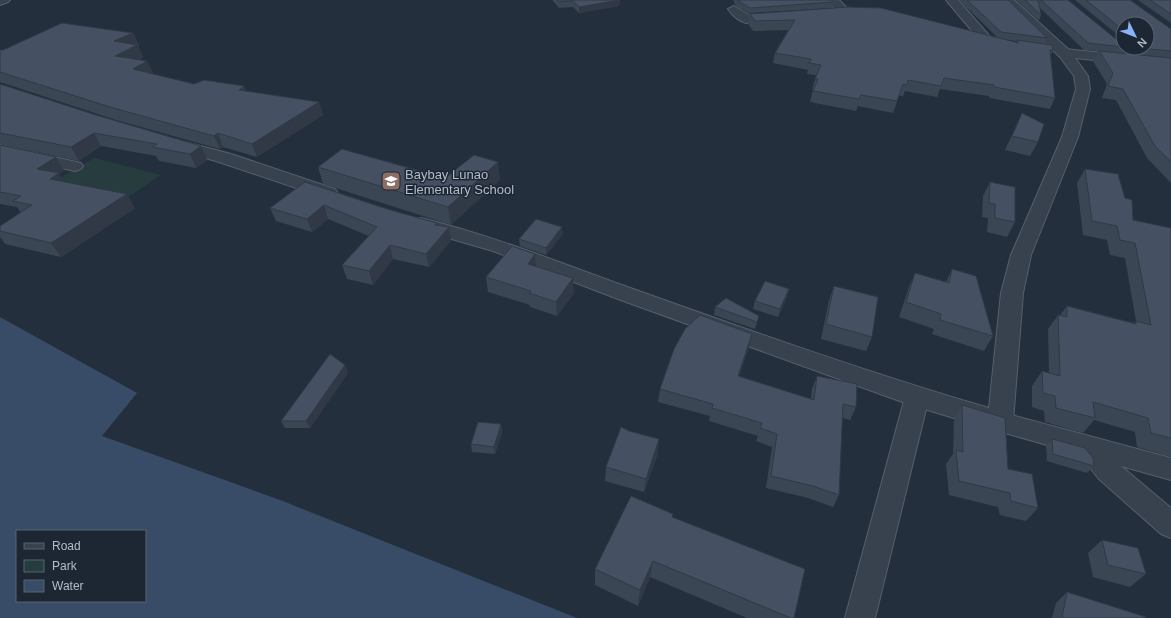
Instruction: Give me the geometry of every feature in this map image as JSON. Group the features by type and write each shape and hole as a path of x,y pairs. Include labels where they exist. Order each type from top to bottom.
{"street":[{"path":"0,1 4,0"},
{"path":"832,0 845,12"},
{"path":"952,0 988,42"},
{"path":"1000,422 1012,293 1021,255 1070,137 1083,89 1081,76 1064,53 1007,0"},
{"path":"734,9 746,19 790,16"},
{"path":"832,13 878,13"},
{"path":"966,36 1003,45"},
{"path":"1041,50 1171,64"},
{"path":"1136,56 1143,62"},
{"path":"155,138 225,158 345,199"},
{"path":"0,150 75,166"},
{"path":"405,219 500,247 626,294 917,397 1000,422 1171,469"},
{"path":"860,618 917,397"},
{"path":"1087,446 1108,471 1171,525"}],"green space":[{"path":"94,158 161,175 123,200 55,181"}],"water":[{"path":"0,317 137,393 102,436 280,500 577,618 0,618"}],"building":[{"path":"557,0 620,0 579,7 573,1 559,2"},
{"path":"737,0 831,0 833,2 750,8"},
{"path":"967,0 1008,0 1047,38 1001,32"},
{"path":"1025,0 1038,0 1041,15"},
{"path":"1041,0 1068,0 1115,38 1115,46 1088,43"},
{"path":"1086,0 1130,0 1153,16 1115,16 1115,24"},
{"path":"1150,0 1171,0 1171,14"},
{"path":"848,7 881,8 1019,43 1016,40 1052,45 1053,51 1050,50 1055,98 994,87 994,85 944,78 941,86 908,80 907,85 903,84 897,101 861,95 859,99 813,91 818,79 815,79 821,65 809,63 811,59 775,53 795,20 755,21 750,14"},
{"path":"1155,18 1171,29 1171,51 1155,50"},
{"path":"62,23 133,33 114,41 137,45 115,56 147,61 133,69 194,84 204,80 244,86 239,90 319,102 252,144 218,133 214,136 110,107 0,72 0,50"},
{"path":"1099,51 1115,53 1115,56 1150,56 1171,58 1171,162 1155,146 1123,89 1108,86 1113,73"},
{"path":"0,84 96,115 201,146 190,154 152,147 157,144 94,133 71,147 0,133"},
{"path":"1022,113 1044,124 1038,142 1012,136"},
{"path":"0,145 56,157 37,169 59,173 50,179 127,194 51,243 0,231 0,226 32,205 13,201 21,196 0,192"},
{"path":"342,149 445,178 474,155 498,162 448,207 318,167"},
{"path":"1085,169 1118,174 1125,198 1132,200 1133,220 1171,228 1171,438 1151,433 1148,418 1093,402 1095,418 1056,408 1055,396 1043,393 1042,371 1060,376 1058,315 1067,317 1067,306 1136,324 1136,321 1151,325 1135,243 1120,240 1117,226 1092,221"},
{"path":"305,182 387,209 437,223 435,225 449,227 426,254 390,245 369,271 342,265 377,227 324,205 307,219 270,208"},
{"path":"990,182 1015,187 1015,222 995,218 995,204 989,203"},
{"path":"536,219 562,227 546,248 519,239"},
{"path":"512,246 535,254 528,264 573,278 556,302 529,293 531,291 486,277"},
{"path":"952,269 976,276 993,336 940,320 941,314 906,302 915,273 949,283"},
{"path":"765,281 789,289 780,309 755,301"},
{"path":"834,286 878,297 872,337 826,324"},
{"path":"726,298 759,316 757,322 715,307"},
{"path":"700,315 752,334 738,376 814,400 817,376 857,384 856,407 843,404 839,495 813,486 771,476 777,434 760,428 762,423 712,408 713,404 660,389 674,349 685,329"},
{"path":"330,354 345,365 306,421 281,421"},
{"path":"962,405 1005,418 1008,469 1032,474 1038,508 1011,501 1010,493 959,481 956,450 963,452"},
{"path":"478,422 501,424 494,447 471,444"},
{"path":"621,427 629,431 659,439 646,479 606,467"},
{"path":"1052,439 1085,448 1093,458 1094,466 1053,454"},
{"path":"631,496 673,514 672,517 805,569 794,618 653,561 640,590 595,569"},
{"path":"1102,540 1138,548 1146,574 1108,565"},
{"path":"1067,592 1146,617 1146,618 1062,618"}],"place":[{"name":"Baybay Lunao Elementary School","path":"391,181"}]}
